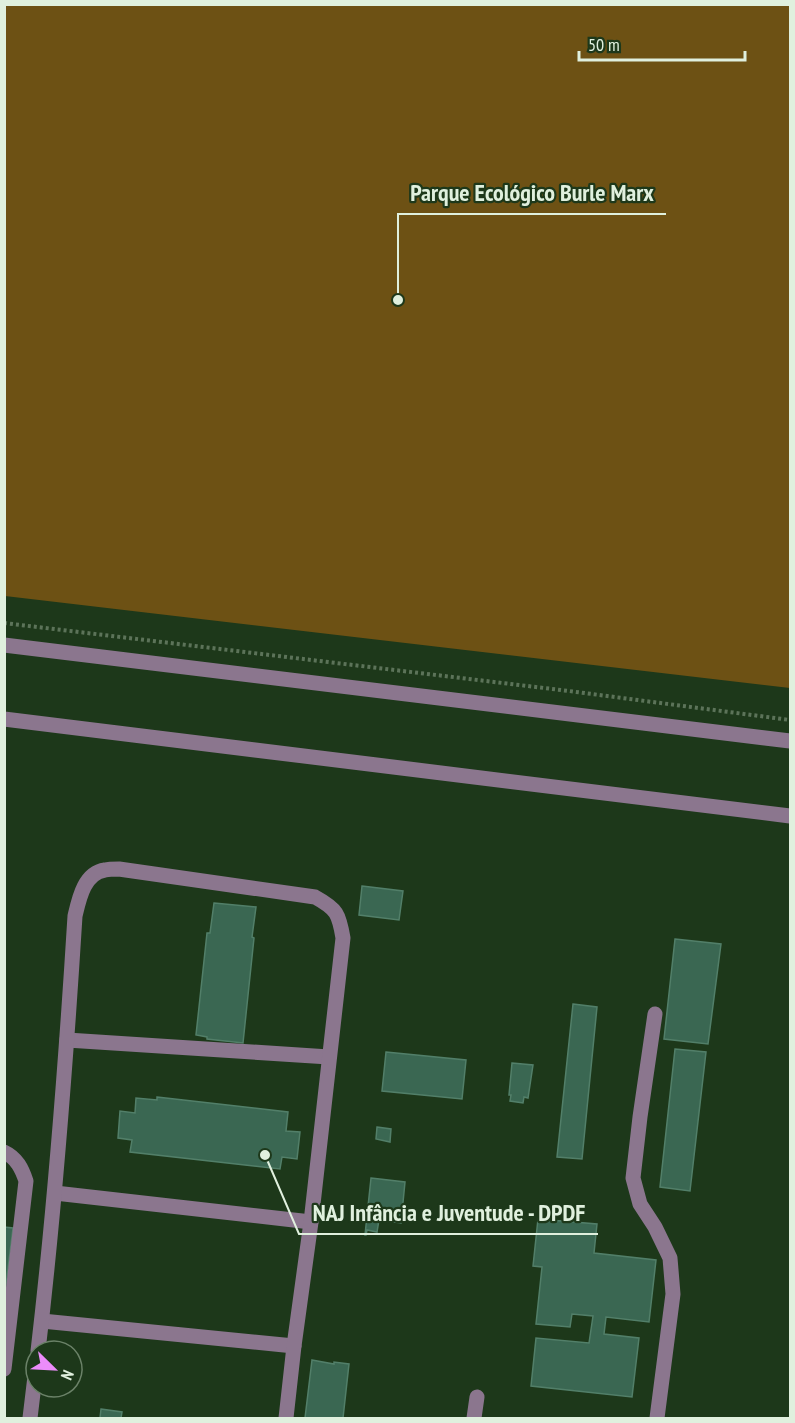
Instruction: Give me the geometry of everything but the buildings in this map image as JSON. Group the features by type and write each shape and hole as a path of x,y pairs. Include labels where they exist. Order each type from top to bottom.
{"street":[{"path":"4,645 790,741"},
{"path":"4,719 790,816"},
{"path":"40,1339 55,1193 75,916 85,884 94,874 104,870 119,869 315,897 336,912 343,938 286,1419"},
{"path":"655,1014 633,1178 640,1204 655,1227 670,1258 671,1267 673,1294 657,1419"},
{"path":"67,1040 329,1057"},
{"path":"4,1152 21,1167 26,1182 4,1369"},
{"path":"55,1193 311,1222"},
{"path":"42,1321 294,1346"},
{"path":"474,1419 477,1397"},
{"path":"30,1419 32,1399"}],"path":[{"path":"4,623 790,720"}],"shaded area":[{"path":"5,4 790,5 790,688 5,596"}],"place":[{"name":"Parque Ecológico Burle Marx","path":"398,300"},
{"name":"NAJ Infância e Juventude - DPDF","path":"265,1155"}]}
